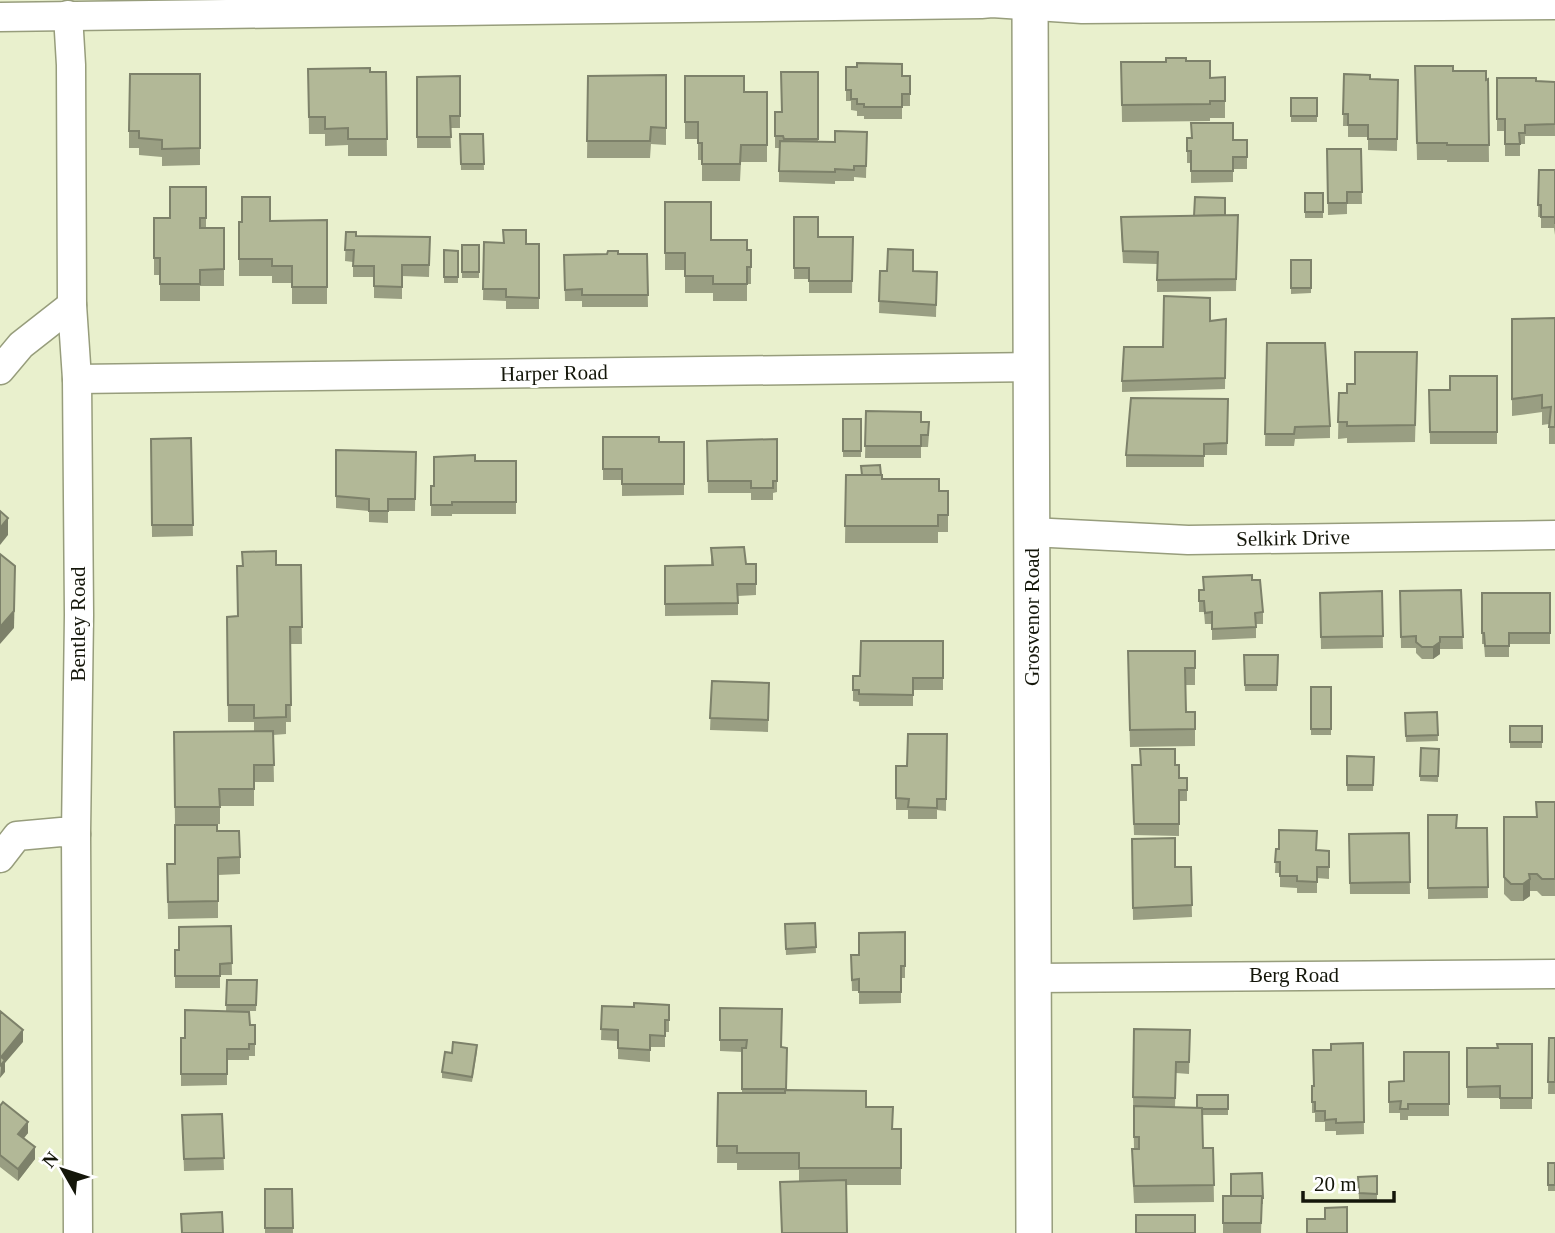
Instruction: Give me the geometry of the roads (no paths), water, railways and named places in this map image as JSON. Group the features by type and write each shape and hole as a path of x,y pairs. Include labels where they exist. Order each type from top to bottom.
{"street":[{"path":"0,17 981,5 992,2 1096,9 1555,5"},
{"name":"Grosvenor Road","path":"1030,3 1034,1233"},
{"name":"Bentley Road","path":"68,15 71,65 72,304 77,379 79,615 76,834 78,1233"},
{"path":"0,370 21,345 72,304"},
{"name":"Harper Road","path":"77,379 1031,367"},
{"name":"Selkirk Drive","path":"1031,532 1188,540 1555,535"},
{"path":"0,858 17,836 61,832 76,834"},
{"name":"Berg Road","path":"1033,978 1555,974"}]}
